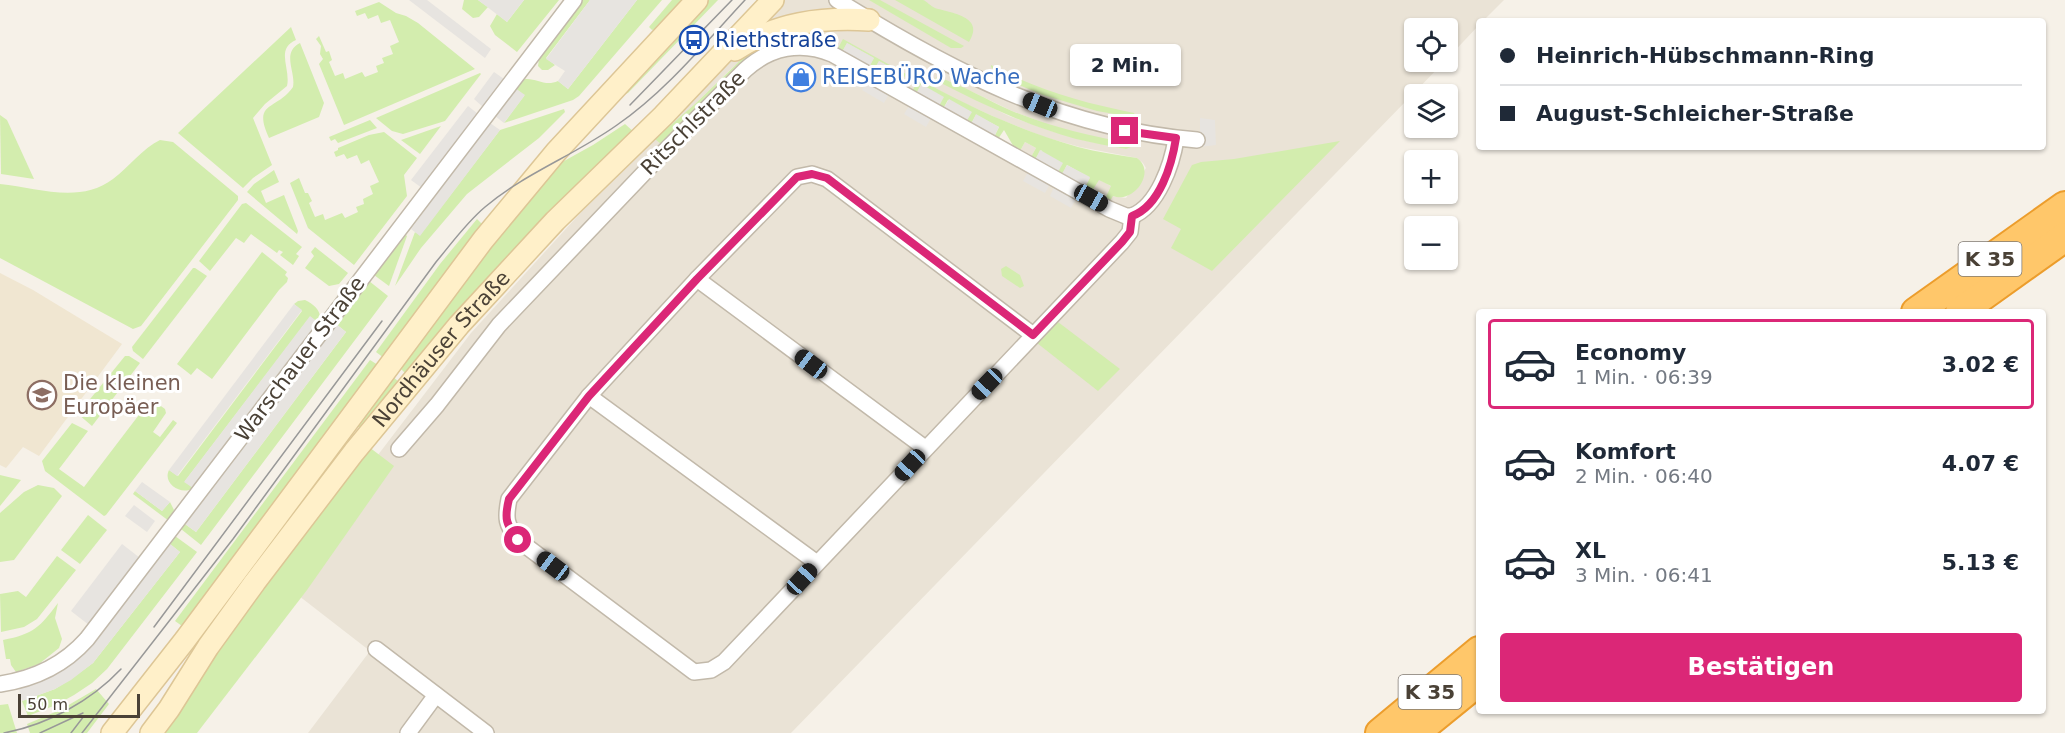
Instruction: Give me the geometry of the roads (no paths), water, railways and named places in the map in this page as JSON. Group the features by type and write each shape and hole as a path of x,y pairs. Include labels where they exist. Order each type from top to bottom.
{"highway":[{"name":"K 35","path":"1920,309 2065,206"},
{"name":"K 35","path":"1964,309 2065,237"},
{"name":"K 35","path":"1380,733 1476,653"},
{"name":"K 35","path":"1414,733 1476,683"}],"main road":[{"name":"Nordhäuser Straße","path":"112,733 185,640 483,240 563,144 697,0"},
{"name":"Nordhäuser Straße","path":"151,733 170,709 208,647 255,582 354,452 452,333 555,221 708,70 773,0"},
{"path":"708,70 742,45 779,28 819,20 843,18 869,20"}],"street":[{"name":"Warschauer Straße","path":"0,684 22,680 49,669 72,655 87,639 574,0"},
{"path":"837,0 966,73 1040,105 1099,125 1125,131 1197,140"},
{"name":"Ritschlstraße","path":"399,449 500,325 655,161 745,70 755,61 777,50 801,46 832,54 1109,209 1132,216"},
{"path":"1033,335 827,178 812,174 797,177 697,279 589,396 509,499 505,515 509,528 518,540 694,672 711,670 724,662 1122,242 1130,232 1132,216 1144,209 1156,193 1169,167 1176,138"},
{"path":"697,279 925,448"},
{"path":"589,396 818,563"},
{"path":"376,650 486,733"},
{"path":"408,733 436,695"}],"tram line":[{"path":"630,105 732,0"},
{"path":"82,733 233,539 436,262 465,226 500,195 601,136 635,112 684,66 745,0"},
{"path":"154,627 382,321"},
{"path":"4,733 36,724 67,710 96,691 121,669"},
{"path":"40,733 83,713"},
{"path":"71,733 84,716"}],"place":[{"name":"Riethstraße","path":"694,40"},
{"name":"REISEBÜRO Wache","path":"801,77"},
{"name":"Die kleinen Europäer","path":"42,395"}]}
